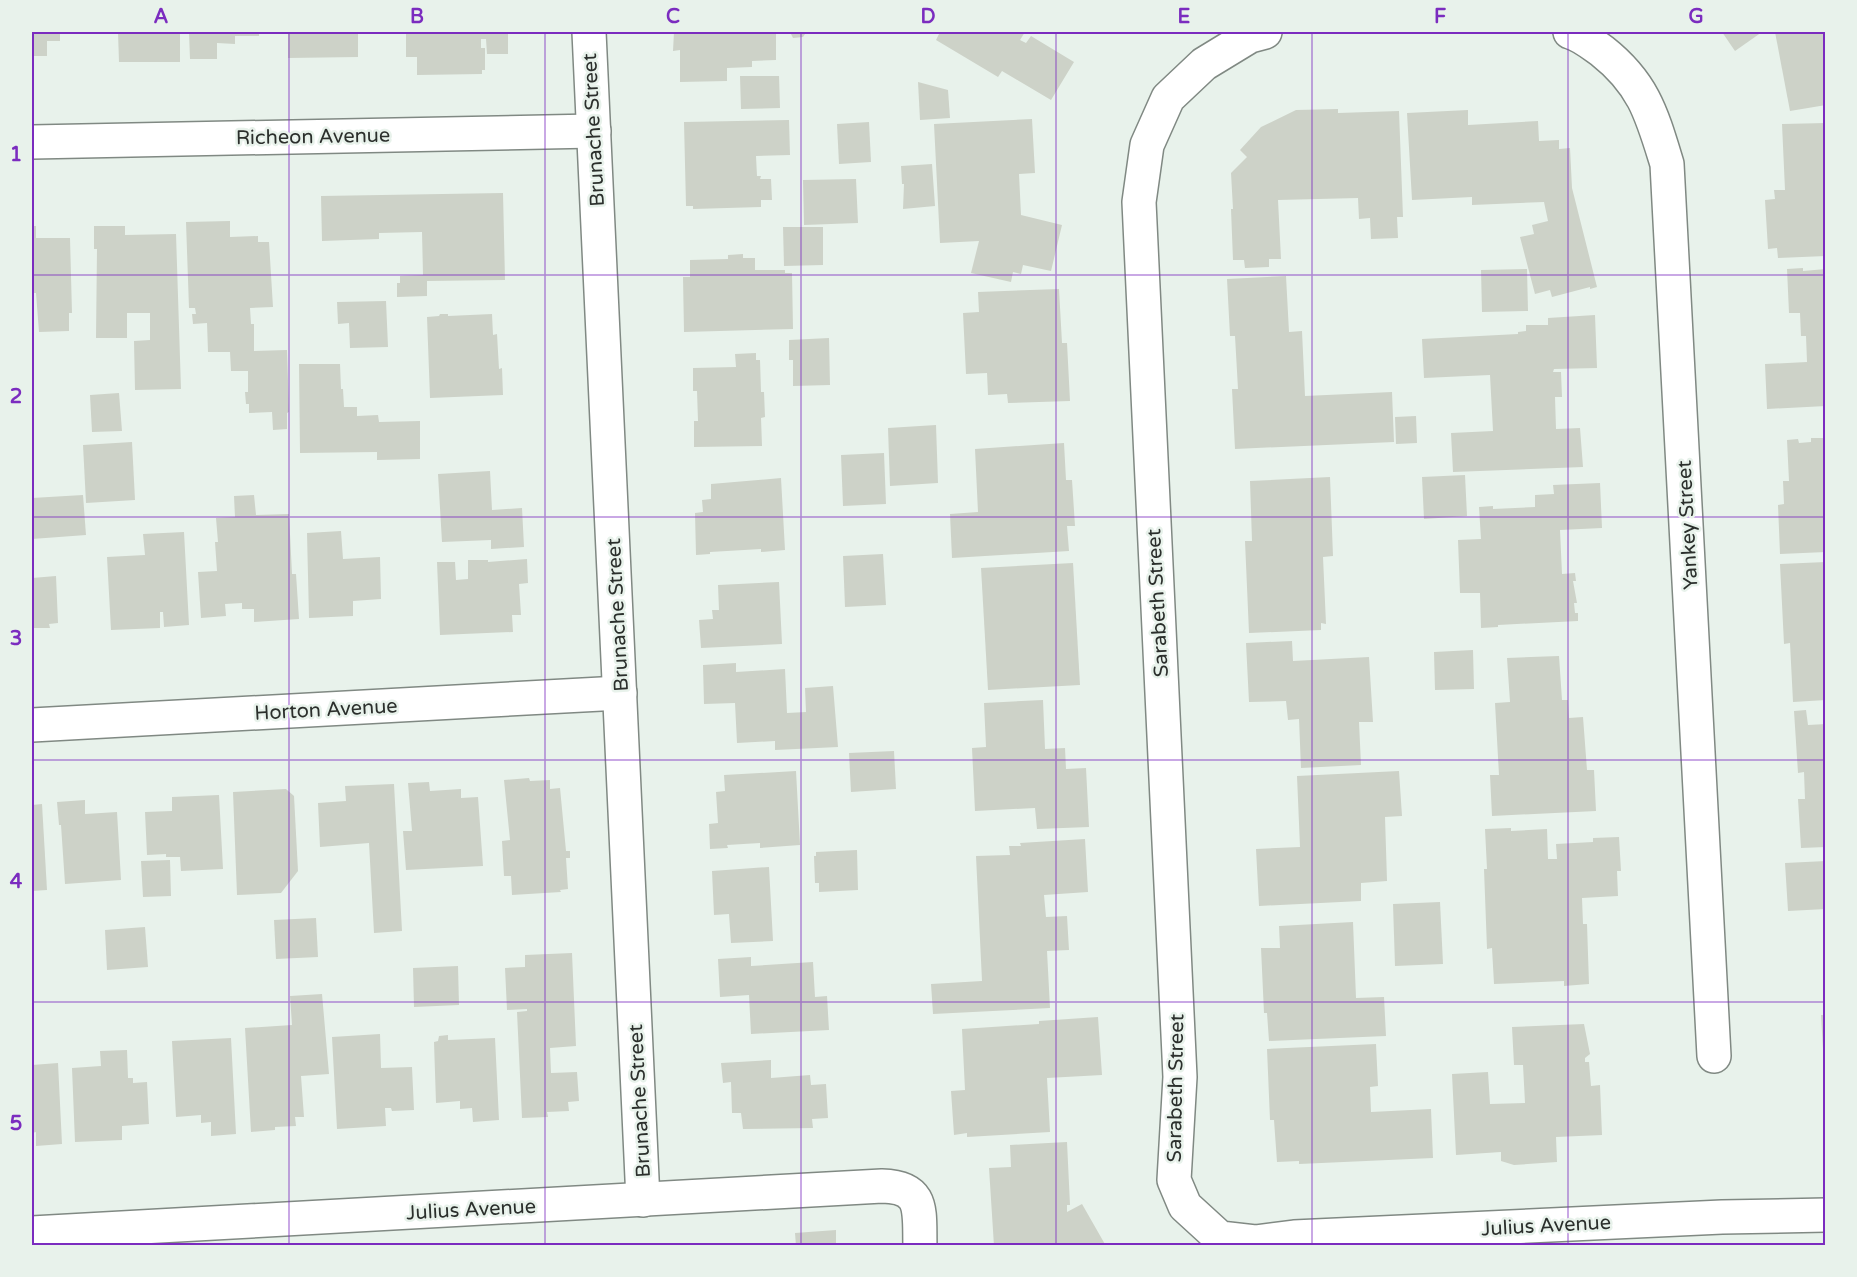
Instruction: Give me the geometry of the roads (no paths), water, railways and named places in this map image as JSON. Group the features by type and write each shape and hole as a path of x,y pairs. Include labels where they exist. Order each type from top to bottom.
{"street":[{"name":"Brunache Street","path":"589,32 643,1200"},
{"name":"Sarabeth Street","path":"1201,1222 1185,1206 1174,1180 1180,1077 1139,202 1147,145 1168,98 1204,64 1250,36 1265,32"},
{"name":"Yankey Street","path":"1570,32 1596,47 1621,66 1641,93 1651,113 1667,164 1714,1056"},
{"name":"Richeon Avenue","path":"32,142 594,131"},
{"name":"Horton Avenue","path":"32,725 620,693"},
{"name":"Julius Avenue","path":"32,1233 895,1186 909,1191 916,1201 919,1214 920,1245"},
{"name":"Julius Avenue","path":"1201,1222 1220,1238 1255,1242 1294,1237 1722,1217 1826,1215"}]}
